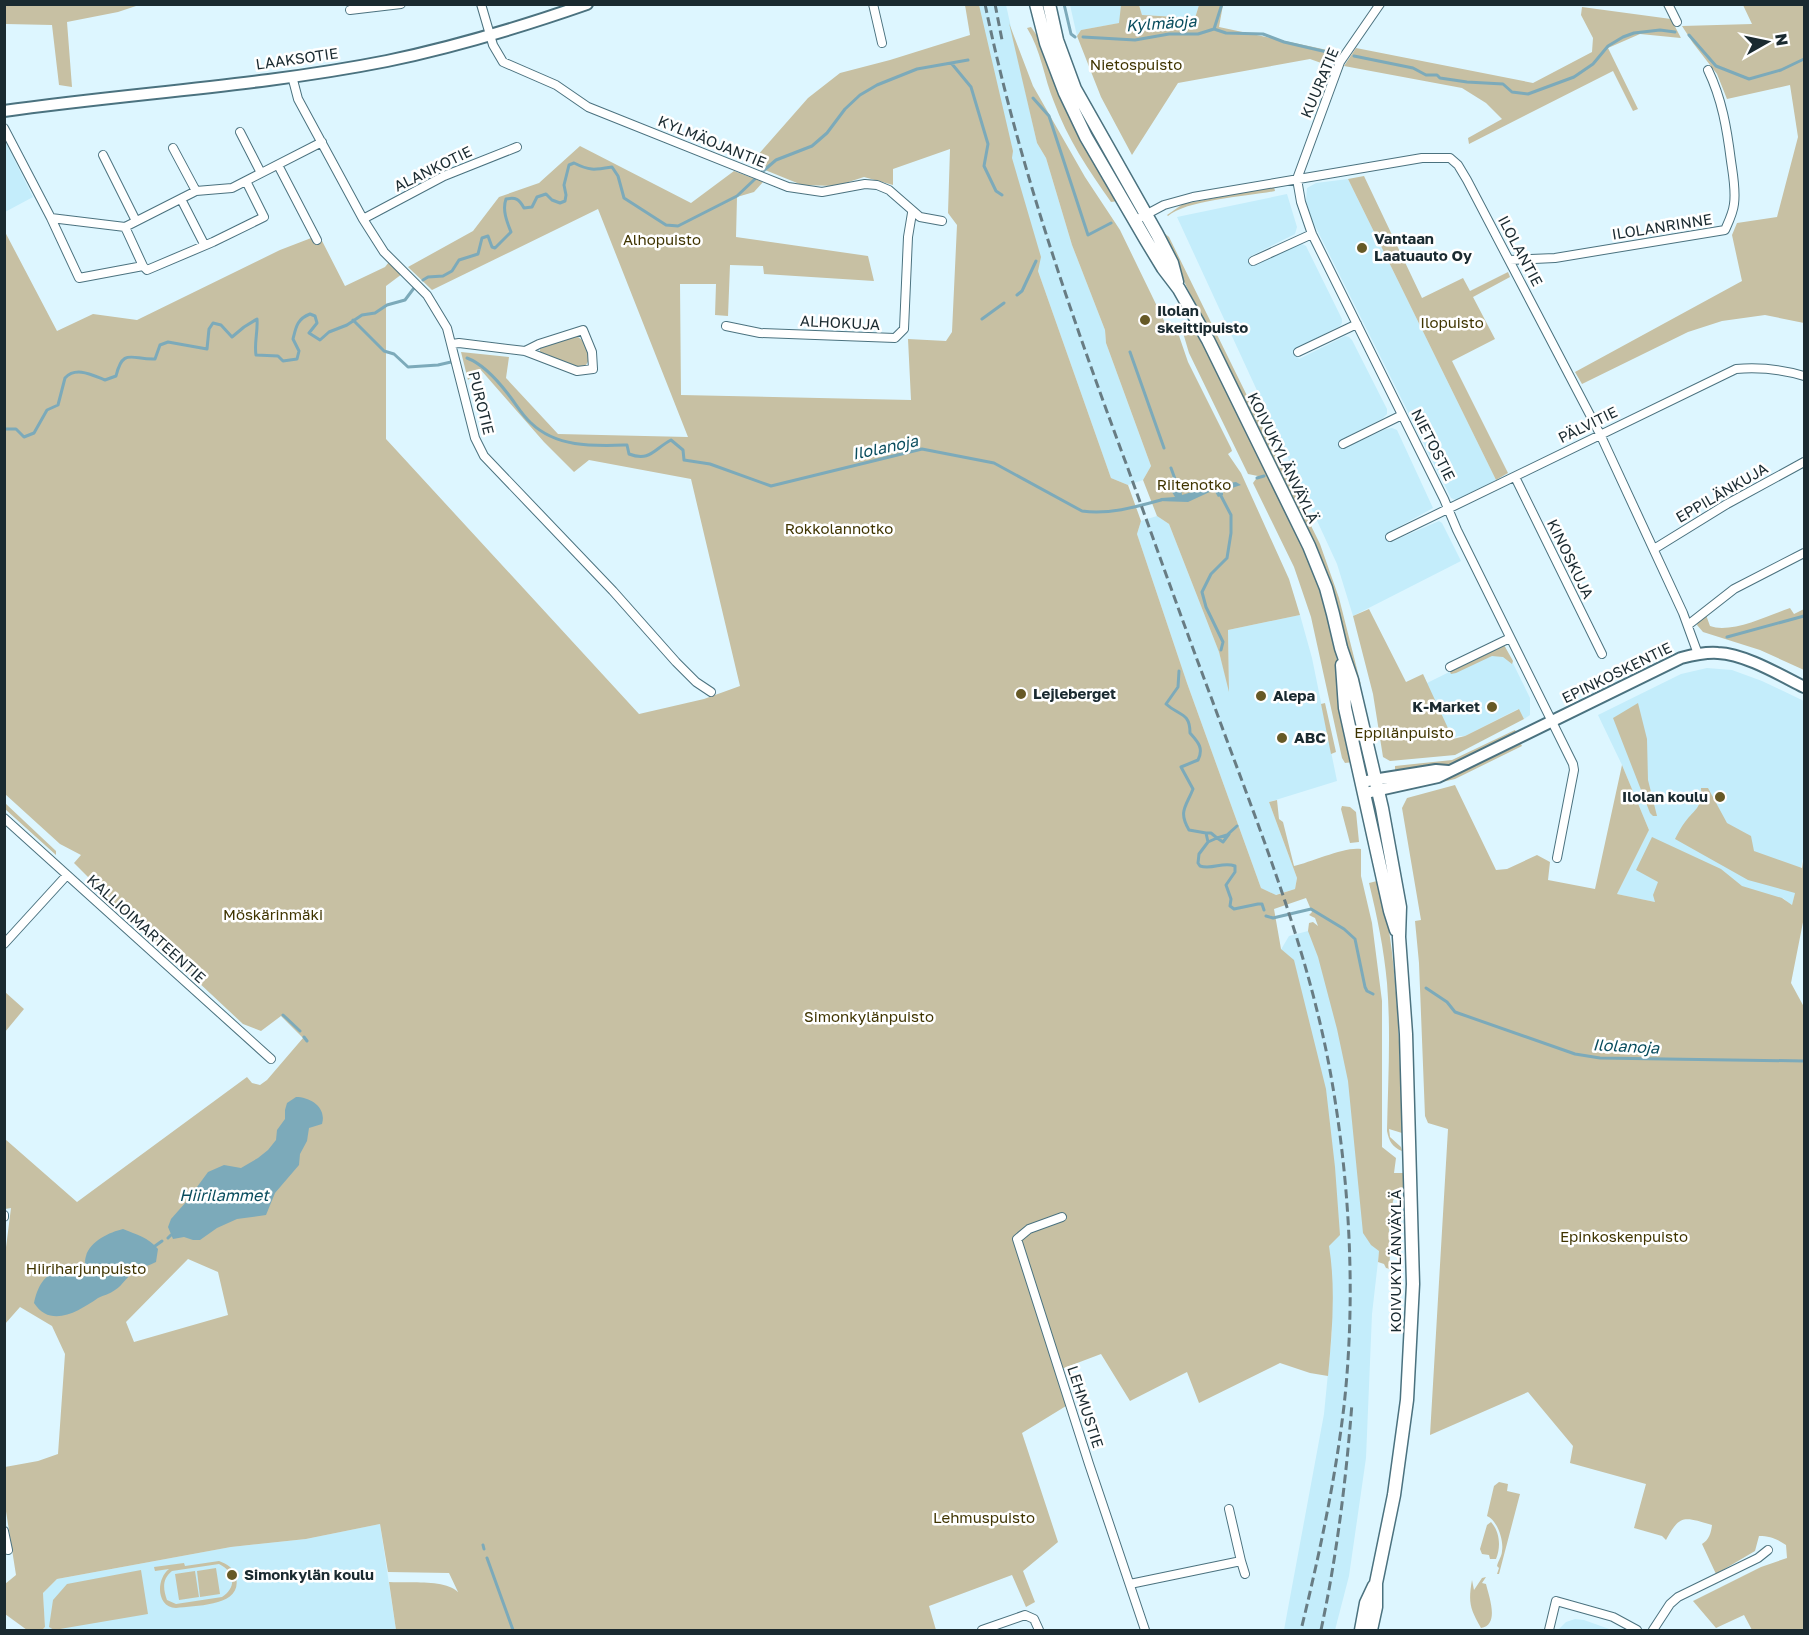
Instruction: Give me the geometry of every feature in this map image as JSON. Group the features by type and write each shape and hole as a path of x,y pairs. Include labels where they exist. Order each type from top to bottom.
{"main road":[{"name":"LAAKSOTIE","path":"4,111 292,76 386,61 490,36 587,4"},
{"name":"KOIVUKYLÄNVÄYLÄ","path":"1036,4 1046,43 1065,93 1086,137 1134,221 1179,289 1208,340 1309,546 1326,588 1341,648 1352,680 1376,785 1400,907 1399,937 1406,1034 1413,1239 1412,1325 1407,1400 1394,1495 1376,1582 1376,1606 1371,1630"},
{"name":"KOIVUKYLÄNVÄYLÄ","path":"1049,4 1057,40 1075,89 1172,263 1179,289"},
{"name":"KOIVUKYLÄNVÄYLÄ","path":"1341,648 1346,708 1362,788 1390,911 1399,937"},
{"name":"EPINKOSKENTIE","path":"1362,788 1436,770 1448,771 1681,658 1698,654 1719,653 1735,656 1804,687"},
{"name":"KOIVUKYLÄNVÄYLÄ","path":"1361,1630 1366,1603 1376,1582"}],"street":[{"path":"350,10 401,4"},
{"name":"KYLMÄOJANTIE","path":"481,4 495,50 503,62 556,85 588,107 788,187 822,192 865,184 877,185 900,198 912,213"},
{"path":"873,4 882,43"},
{"name":"KUURATIE","path":"1297,179 1340,62 1380,4"},
{"path":"1668,4 1677,22"},
{"name":"ILOLANRINNE","path":"1510,260 1555,258 1725,230 1735,201 1734,179 1719,93 1708,70"},
{"name":"PUROTIE","path":"292,76 298,99 363,219 384,252 427,295 447,328 475,438 484,456 613,591 676,662 696,682 711,692"},
{"path":"4,128 79,278 143,266"},
{"path":"240,132 261,173"},
{"path":"51,218 125,227 196,191 232,188 322,142"},
{"name":"ALANKOTIE","path":"363,219 444,176 517,147"},
{"path":"173,148 196,191"},
{"path":"103,155 136,221"},
{"name":"ILOLANTIE","path":"1134,221 1176,200 1422,158 1450,158 1458,165 1467,180 1600,434 1688,625 1698,654"},
{"path":"278,165 317,240"},
{"name":"NIETOSTIE","path":"1297,179 1300,202 1312,234 1573,764 1574,770 1557,858"},
{"path":"125,227 147,270 264,217 246,181"},
{"path":"181,199 204,244"},
{"path":"912,213 920,218 942,221"},
{"name":"ALHOKUJA","path":"726,326 760,333 895,339 904,329 908,237 912,213"},
{"path":"1253,261 1312,234"},
{"path":"1298,352 1357,324"},
{"path":"452,344 467,343 525,351 577,370 593,369 592,352 583,330 539,344 525,351"},
{"name":"PÄLVITIE","path":"1390,537 1737,369 1758,367 1784,370 1804,376"},
{"path":"1343,444 1402,415"},
{"name":"EPPILÄNKUJA","path":"1654,549 1726,504 1804,462"},
{"name":"KINOSKUJA","path":"1515,477 1602,654"},
{"path":"1688,625 1734,589 1804,553"},
{"path":"1450,667 1510,638"},
{"name":"KALLIOIMARTEENTIE","path":"4,818 271,1059"},
{"path":"4,944 67,875"},
{"name":"LEHMUSTIE","path":"1062,1216 1029,1229 1017,1239 1145,1630"},
{"path":"1229,1509 1245,1575"},
{"path":"4,1531 8,1550"},
{"path":"1653,1630 1670,1604 1678,1597 1758,1558 1768,1550"},
{"path":"1130,1584 1241,1561"},
{"path":"1549,1630 1556,1601 1613,1617 1637,1630"},
{"path":"982,1630 1025,1615 1034,1619 1040,1630"}],"shaded area":[{"path":"965,5 1006,5 1037,143 1046,158 1072,245 1105,330 1106,343 1151,466 1143,480 1128,485 1111,478 1038,271"},
{"path":"1070,5 1121,5 1120,23 1081,30 1077,36"},
{"path":"1139,5 1199,5 1195,18 1142,15"},
{"path":"5,141 33,197 4,212"},
{"path":"1348,179 1496,480 1456,500 1451,498 1312,220 1306,200 1307,188 1316,183"},
{"path":"1287,194 1297,227 1295,234 1249,257 1254,266 1300,243 1306,246 1342,323 1294,350 1299,359 1345,336 1352,340 1387,409 1387,414 1382,419 1340,440 1343,449 1386,429 1397,430 1433,508 1386,534 1391,542 1439,521 1461,561 1353,616 1337,564 1177,217"},
{"path":"1157,516 1169,524 1219,652 1229,689 1228,630 1300,615 1312,658 1337,781 1269,802 1297,878 1295,889 1275,895 1261,888 1187,683 1137,534 1141,521"},
{"path":"1504,645 1530,698 1530,715 1524,719 1518,709 1465,736 1458,736 1436,747 1423,674 1427,683"},
{"name":"Ilolan koulu","path":"1707,668 1732,670 1804,701 1804,854 1792,906 1783,898 1655,902 1617,894 1649,830 1598,715 1681,674"},
{"path":"1308,931 1324,942 1381,1235 1372,1314 1366,1458 1349,1576 1335,1630 1284,1630 1324,1414 1332,1332 1276,958 1289,936"},
{"name":"Simonkylän koulu","path":"380,1524 396,1630 42,1630 45,1627 43,1593 57,1579 231,1547 306,1539"},
{"path":"1575,1619 1612,1630 1558,1630 1566,1622"}],"green space":[{"path":"5,4 139,5 118,12 67,22 72,87 59,85 52,25 6,24"},
{"name":"Simonkylänpuisto","path":"965,5 979,5 1013,151 1012,158 1041,257 1038,271 1111,478 1128,485 1141,521 1137,534 1187,683 1261,888 1276,895 1295,889 1297,878 1269,802 1277,800 1279,819 1283,822 1294,866 1338,852 1361,849 1361,876 1372,923 1382,1001 1382,1147 1396,1158 1394,1173 1403,1173 1403,1187 1393,1200 1395,1216 1389,1225 1390,1269 1378,1262 1379,1251 1371,1245 1363,1233 1348,1081 1318,957 1308,931 1309,923 1313,922 1318,926 1315,918 1309,915 1312,912 1306,898 1274,909 1281,949 1294,960 1326,1089 1340,1235 1329,1246 1333,1295 1328,1376 1310,1373 1280,1363 1199,1403 1187,1372 1130,1401 1101,1354 1056,1371 1066,1406 1022,1433 1058,1542 1023,1571 1035,1602 1026,1607 1012,1575 929,1606 936,1630 396,1630 389,1582 435,1583 458,1592 449,1573 388,1572 380,1524 306,1539 231,1547 57,1579 43,1593 45,1627 42,1630 27,1630 5,1614 5,1584 16,1575 5,1505 5,1467 38,1461 58,1454 65,1354 52,1326 20,1307 5,1324 4,1263 11,1208 5,1209 5,1139 77,1202 247,1077 252,1083 260,1085 267,1080 303,1038 281,1016 261,1031 243,1024 74,863 81,855 60,844 5,794 4,230 57,331 93,314 137,320 280,250 319,235 345,286 385,267 389,262 402,274 386,286 386,439 639,714 704,699 740,686 691,479 589,460 574,472 544,442 480,369 468,380 461,352 509,357 506,378 558,434 688,437 598,209 432,290 408,267 473,231 499,197 539,183 580,146 691,203 734,171 763,182 754,192 737,197 736,237 868,256 874,281 764,274 763,266 730,265 728,316 715,315 716,284 680,284 681,395 911,400 908,339 946,341 952,332 957,225 948,213 950,149 893,169 893,185 864,177 836,186 802,185 750,164 808,98 840,73 970,35","holes":["188,1259 218,1272 228,1315 134,1342 126,1322"]},
{"name":"Nietospuisto","path":"1121,5 1139,5 1142,15 1195,18 1199,5 1223,5 1219,27 1332,51 1324,64 1310,59 1178,83 1132,155 1101,97 1077,36 1081,30 1119,23"},
{"path":"1743,5 1804,5 1804,323 1765,315 1722,321 1688,332 1582,384 1575,372 1742,281 1732,235 1737,223 1777,217 1798,137 1790,85 1727,99 1717,74 1682,26 1752,24"},
{"path":"1582,7 1671,19 1681,38 1640,34 1608,48 1638,109 1633,111 1613,71 1469,144 1468,138 1502,119 1486,103 1462,88 1344,66 1356,48 1533,83 1592,52 1593,38 1581,15"},
{"name":"Riitenotko","path":"1009,23 1033,86 1085,177 1120,230 1169,331 1176,327 1188,362 1231,448 1232,451 1228,454 1241,473 1289,579 1300,615 1228,630 1229,692 1219,652 1169,524 1157,516 1143,480 1151,466 1106,343 1105,330 1072,245 1046,158 1037,143"},
{"path":"1031,27 1042,43 1118,201 1111,202 1065,128 1036,45 1027,28"},
{"name":"Ilopuisto","path":"1364,176 1422,298 1463,278 1470,291 1508,272 1510,277 1473,297 1495,339 1452,361 1508,473 1496,480 1348,179"},
{"path":"1274,187 1275,191 1203,202 1167,215 1183,204"},
{"path":"1162,234 1169,237 1320,544 1339,598 1361,685 1349,657 1340,616 1316,549 1163,239"},
{"path":"1181,326 1194,332 1204,343 1303,545 1332,628 1353,762 1345,763 1342,758 1311,617 1294,567 1253,483 1258,476 1248,474 1189,353"},
{"path":"574,335 581,339 588,352 589,360 586,365 569,365 540,353 540,347"},
{"path":"1790,608 1794,614 1804,609 1804,670 1760,650 1703,632 1697,625 1699,619 1706,615 1710,626 1728,628 1739,626"},
{"name":"Eppilänpuisto","path":"1369,609 1406,682 1423,674 1453,739 1465,736 1519,709 1524,719 1455,755 1390,761 1383,757 1373,694 1353,616"},
{"path":"1504,645 1513,661 1512,664 1503,657 1492,656 1451,674 1450,672"},
{"path":"1325,703 1336,752 1331,754 1321,704"},
{"path":"1638,703 1647,739 1648,780 1657,816 1650,813 1613,718"},
{"path":"1515,730 1516,732 1454,764 1395,770 1395,766 1452,760"},
{"path":"1521,744 1522,746 1455,779 1408,790 1406,788 1454,775"},
{"name":"Epinkoskenpuisto","path":"1622,765 1649,830 1617,894 1655,902 1653,895 1658,882 1636,870 1652,837 1721,869 1742,886 1782,898 1792,905 1795,893 1748,880 1675,839 1699,804 1701,788 1708,788 1727,823 1751,836 1754,851 1802,868 1804,854 1804,917 1791,983 1804,1007 1804,1630 1752,1630 1744,1615 1716,1628 1693,1601 1761,1567 1787,1558 1786,1545 1773,1538 1759,1536 1755,1551 1716,1574 1702,1544 1709,1536 1712,1525 1695,1520 1684,1520 1675,1526 1666,1540 1662,1536 1634,1528 1646,1484 1570,1463 1573,1446 1528,1392 1430,1435 1448,1129 1428,1123 1425,1116 1419,963 1415,921 1421,920 1402,808 1407,798 1455,785 1496,870 1507,869 1537,855 1550,862 1548,880 1595,889"},
{"path":"5,803 56,851 56,855 5,809"},
{"path":"1342,806 1350,807 1356,812 1359,842 1350,843"},
{"path":"1377,881 1384,900 1389,930 1398,1032 1402,1133 1389,1129 1390,1137 1401,1147 1402,1151 1392,1143 1387,1131 1389,1038 1387,983 1380,933 1369,883"},
{"path":"5,992 24,1009 5,1032"},
{"path":"1499,1482 1508,1484 1507,1491 1520,1494 1499,1574 1497,1574 1502,1541 1497,1526 1487,1516 1494,1486"},
{"path":"1491,1522 1499,1540 1496,1559 1490,1559 1489,1555 1482,1554 1480,1549 1487,1525"},
{"path":"222,1562 234,1571 236,1587 232,1594 216,1603 176,1608 169,1606 162,1598 160,1585 169,1569 155,1571 154,1567 184,1563 185,1566","holes":["219,1564 231,1575 232,1584 222,1597 176,1604 167,1600 164,1584 166,1577 172,1571"]},
{"path":"216,1568 220,1594 200,1597 197,1571"},
{"path":"141,1570 148,1614 54,1630 49,1627 53,1600 67,1584"},
{"path":"195,1571 199,1597 179,1600 175,1574"},
{"path":"1486,1577 1482,1583 1486,1584 1492,1616 1487,1626 1481,1628 1471,1605 1471,1588 1472,1580 1474,1590 1482,1578"}],"water":[{"path":"1236,482 1241,485 1223,491 1223,495 1218,497 1214,490 1188,502 1158,501 1161,498 1175,497 1172,492 1181,488 1182,495 1215,485"},
{"name":"Hiirilammet","path":"296,1097 312,1101 320,1108 322,1124 309,1128 307,1141 300,1154 299,1165 275,1193 266,1215 237,1219 217,1228 200,1240 184,1237 173,1239 168,1227 171,1219 208,1172 224,1165 241,1168 268,1150 276,1140 277,1130 285,1119 287,1103"},
{"path":"123,1229 142,1237 158,1249 156,1262 135,1271 113,1291 74,1312 57,1316 41,1311 34,1303 37,1291 47,1277 58,1272 79,1276 85,1269 85,1259 92,1246 112,1232"}],"waterway":[{"path":"1064,4 1071,34 1075,37"},
{"name":"Kylmäoja","path":"1083,37 1135,40 1169,34 1198,34 1214,29 1222,4"},
{"path":"1214,29 1226,33 1263,34 1284,42 1327,52"},
{"path":"1354,56 1413,68 1426,75 1437,75 1440,78 1503,84 1512,92 1528,94 1574,77 1593,64 1608,46 1623,37 1634,33 1660,30 1675,32"},
{"path":"1689,35 1716,66 1749,79 1781,70 1804,59"},
{"name":"Kylmäoja","path":"762,172 776,160 812,146 827,133 845,109 860,95 877,85 917,69 968,60"},
{"path":"952,64 971,87 988,144 984,166 996,191 1002,195"},
{"path":"1033,98 1049,116 1088,235 1111,223"},
{"name":"Kylmäoja","path":"423,280 428,277 443,276 452,271 459,260 478,254 482,238 488,236 492,247 495,248 511,232 505,212 506,199 517,199 524,208 532,207 537,197 546,194 552,200 560,203 565,201 564,185 569,165 574,163 592,169 612,167 618,176 624,198 666,225 678,226 737,196 755,179"},
{"path":"1017,295 1022,291 1036,261"},
{"name":"Kylmäoja","path":"4,429 16,429 24,437 34,433 47,410 58,405 65,378 69,374 79,372 105,380 116,376 125,358 155,359 160,345 168,342 207,349 209,329 213,323 221,325 232,337 257,319 256,355 278,356 283,361 297,359 299,351 293,339 302,318 310,314 315,316 317,323 309,333 320,340 329,332 347,325 362,315 375,313 387,305 405,300 414,288"},
{"path":"982,319 1004,303"},
{"name":"Ilolanoja","path":"353,320 384,351 394,354 408,367 451,362"},
{"path":"1130,352 1164,448"},
{"name":"Ilolanoja","path":"467,358 490,373 528,420 552,437 576,444 627,445 629,454 636,456 652,453 671,440 683,450 684,460 710,464 771,486 922,449 994,463 1082,511 1112,511 1161,500"},
{"path":"1171,468 1175,479"},
{"path":"1257,478 1264,476"},
{"name":"Ilolanoja","path":"1220,494 1231,515 1227,558 1211,574 1202,592 1206,607 1223,642 1221,650"},
{"path":"1727,637 1804,616"},
{"name":"Ilolanoja","path":"1179,671 1178,687 1166,704 1186,718 1190,726 1190,733 1198,742 1200,749 1198,760 1181,767 1193,789 1184,809 1186,824 1189,830 1206,833 1208,842 1199,854 1198,863 1205,867 1226,864 1235,866 1235,872 1226,885 1231,899 1230,906 1234,909 1262,904 1264,910"},
{"path":"1206,833 1211,833 1217,838 1227,835 1237,826"},
{"path":"1208,842 1217,838 1223,842 1229,834"},
{"name":"Ilolanoja","path":"1266,916 1273,918 1311,909 1344,929 1355,939 1365,987 1373,994"},
{"name":"Ilolanoja","path":"1426,988 1447,1002 1455,1012 1575,1054 1600,1058 1804,1061"},
{"path":"283,1015 300,1031"},
{"path":"304,1037 307,1041"},
{"path":"168,1238 171,1235"},
{"path":"155,1246 162,1241"},
{"path":"483,1545 484,1549"},
{"path":"487,1558 513,1630"}],"railway":[{"path":"985,4 1013,122 1047,238 1106,409 1279,884 1309,979 1331,1076 1347,1199 1350,1282 1348,1365 1331,1491 1301,1630"},
{"path":"995,4 1002,40"},
{"path":"1321,1630 1340,1517 1352,1403"}],"place":[{"name":"Vantaan Laatuauto Oy","path":"1362,248"},
{"name":"Ilolan skeittipuisto","path":"1145,320"},
{"name":"Lejleberget","path":"1021,694"},
{"name":"Alepa","path":"1261,696"},
{"name":"K-Market","path":"1492,707"},
{"name":"ABC","path":"1282,738"},
{"name":"Ilolan koulu","path":"1720,797"},
{"name":"Simonkylän koulu","path":"232,1575"}],"park label":[{"name":"Alhopuisto","path":"662,240"},
{"name":"Rokkolannotko","path":"839,529"},
{"name":"Möskärinmäki","path":"273,915"},
{"name":"Hiiriharjunpuisto","path":"86,1269"},
{"name":"Lehmuspuisto","path":"984,1518"}]}
